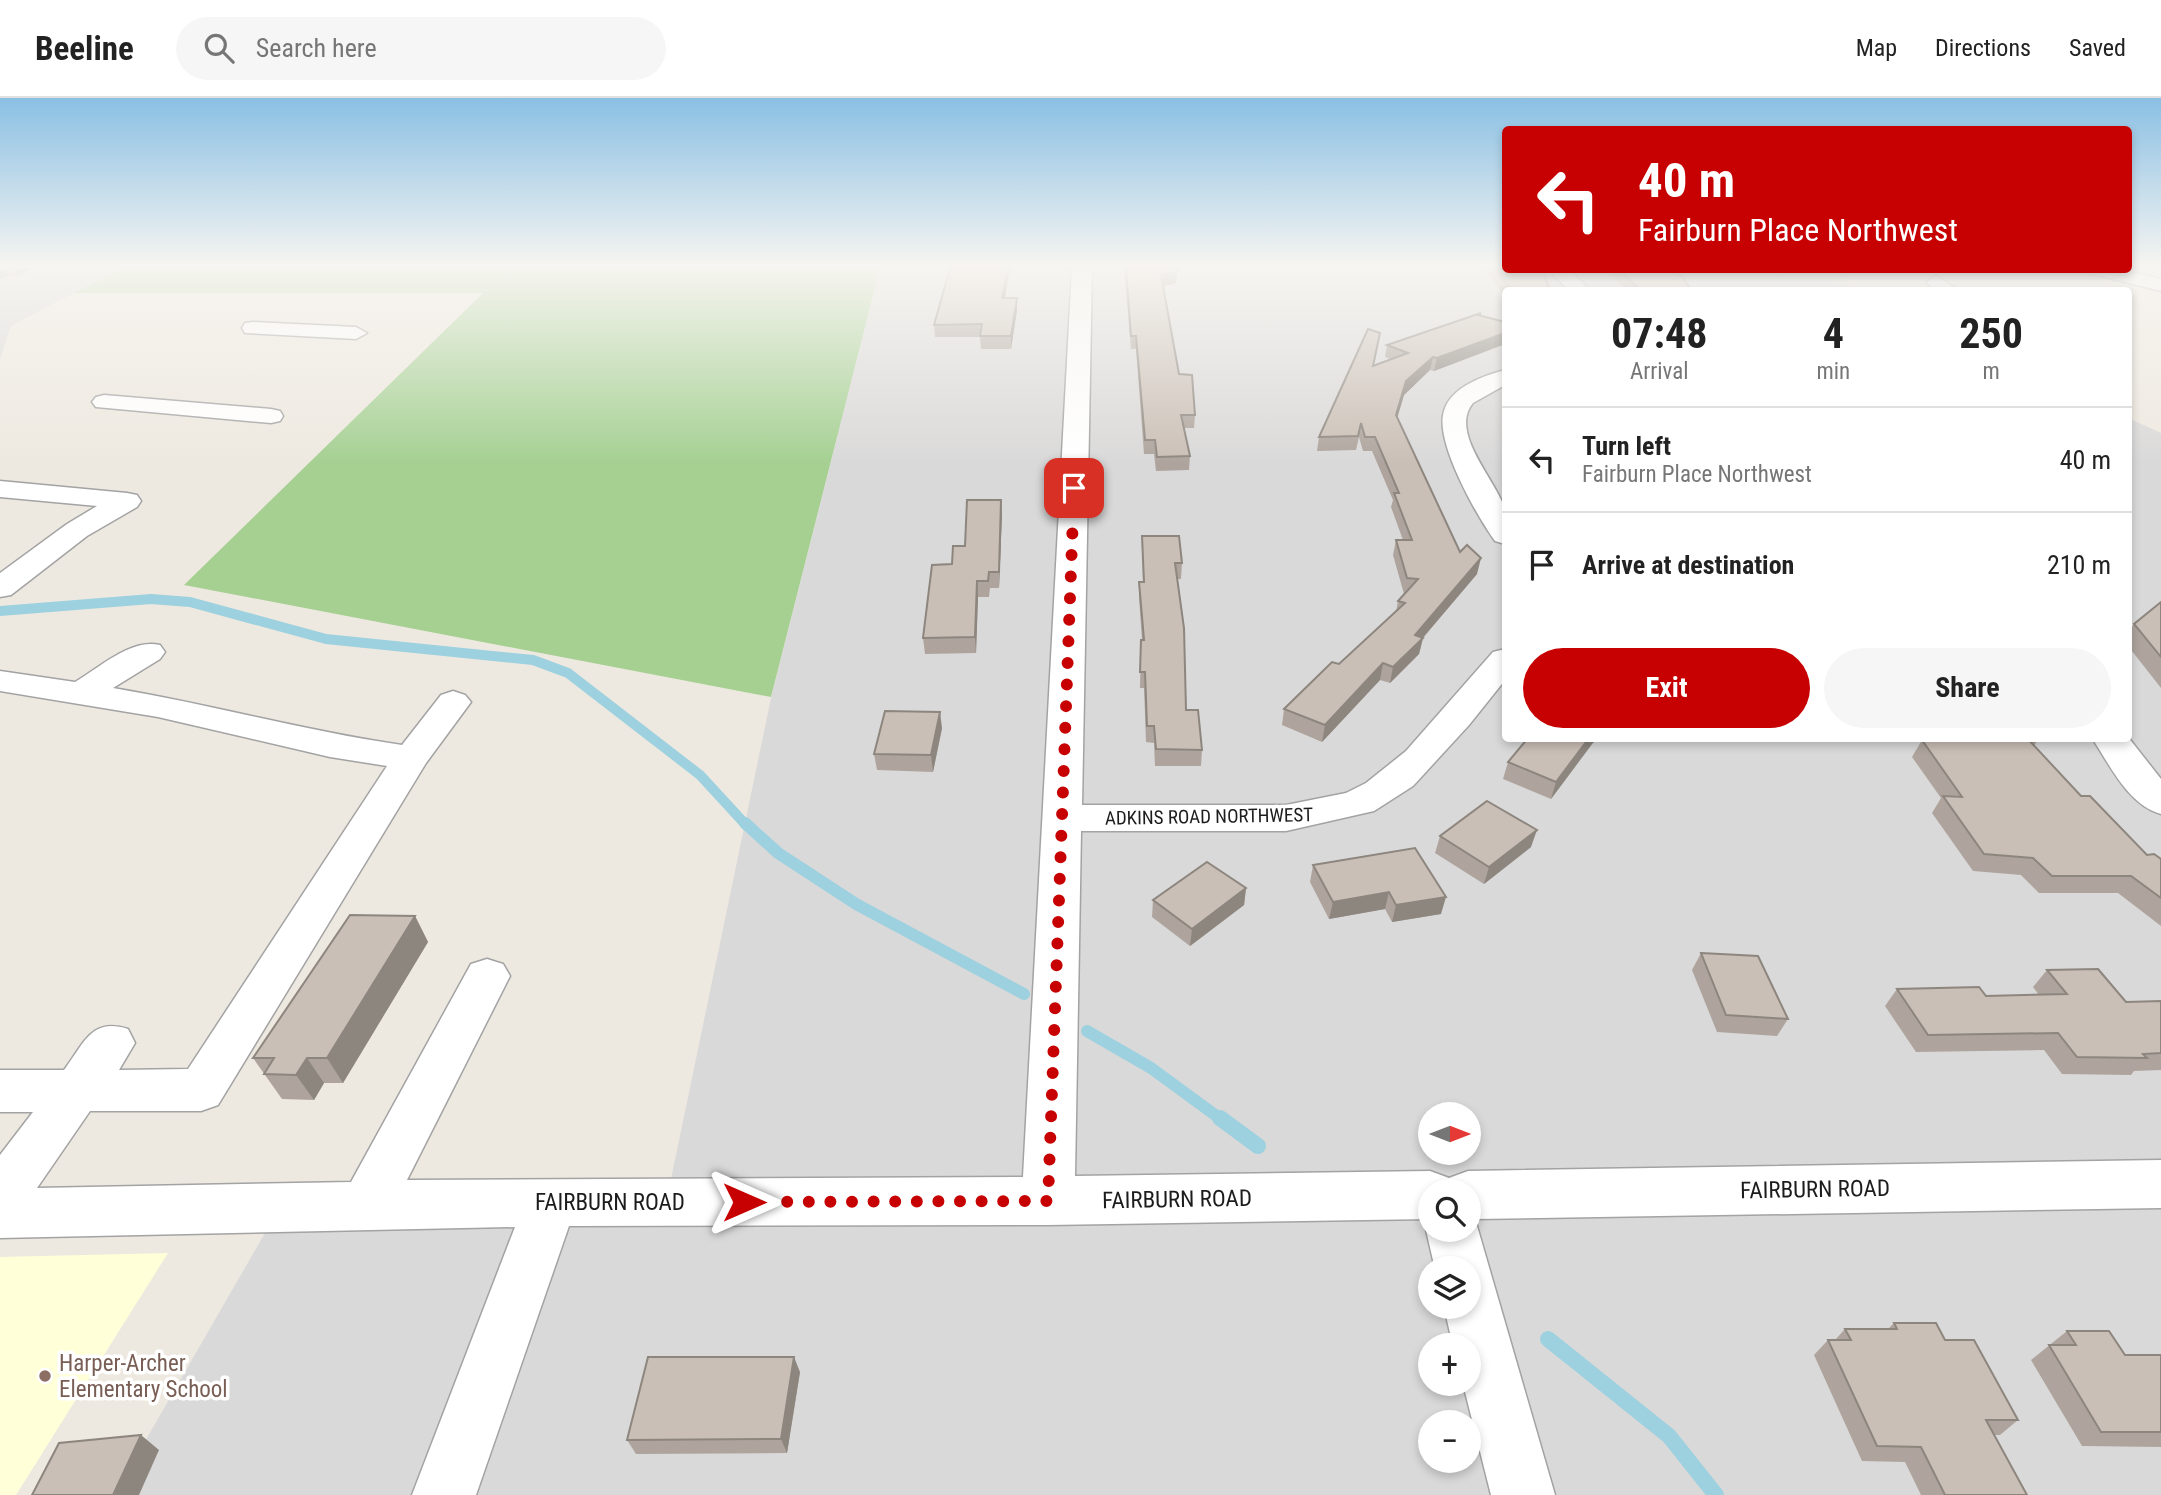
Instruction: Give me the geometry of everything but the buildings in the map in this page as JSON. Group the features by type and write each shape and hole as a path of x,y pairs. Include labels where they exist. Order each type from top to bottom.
{"street":[{"path":"1048,1201 1080,333"},
{"path":"1502,378 1472,393 1455,412 1455,437 1502,529"},
{"path":"104,402 163,404 271,416"},
{"path":"0,587 77,530 127,501 77,489 12,485"},
{"path":"82,693 148,652"},
{"name":"ADKINS ROAD NORTHWEST","path":"1062,818 1286,818 1322,813 1362,801 1407,772 1502,662"},
{"path":"0,681 158,706 330,746 411,758"},
{"path":"0,1091 201,1090 411,758 453,702"},
{"path":"2113,742 2137,777 2161,801"},
{"path":"367,1205 487,976"},
{"path":"0,1197 111,1043"},
{"name":"FAIRBURN ROAD","path":"1481,1195 2161,1184"},
{"name":"FAIRBURN ROAD","path":"0,1213 551,1202 1048,1201 1418,1195"},
{"path":"444,1495 551,1202"},
{"path":"1476,1319 1523,1495"}],"shaded area":[{"path":"0,333 9,333 0,359"},
{"path":"863,333 1502,333 1502,742 2132,742 2132,420 2161,433 2161,1495 114,1495 269,1226 671,1179 771,698"},
{"name":"Harper-Archer Elementary School","path":"168,1253 16,1495 0,1495 0,1257"}],"green space":[{"path":"442,333 863,333 771,697 184,585"}],"waterway":[{"path":"0,611 151,599 190,602 326,639 533,660 568,673 700,775 746,825"},
{"path":"745,823 778,853 856,904 1024,994"},
{"path":"1087,1031 1151,1068 1222,1120"},
{"path":"1220,1118 1258,1146"},
{"path":"1548,1339 1669,1436 1716,1495"}],"place":[{"name":"Harper-Archer Elementary School","path":"45,1376"}],"route":[{"path":"744,1202 1048,1201 1074,488"}]}
